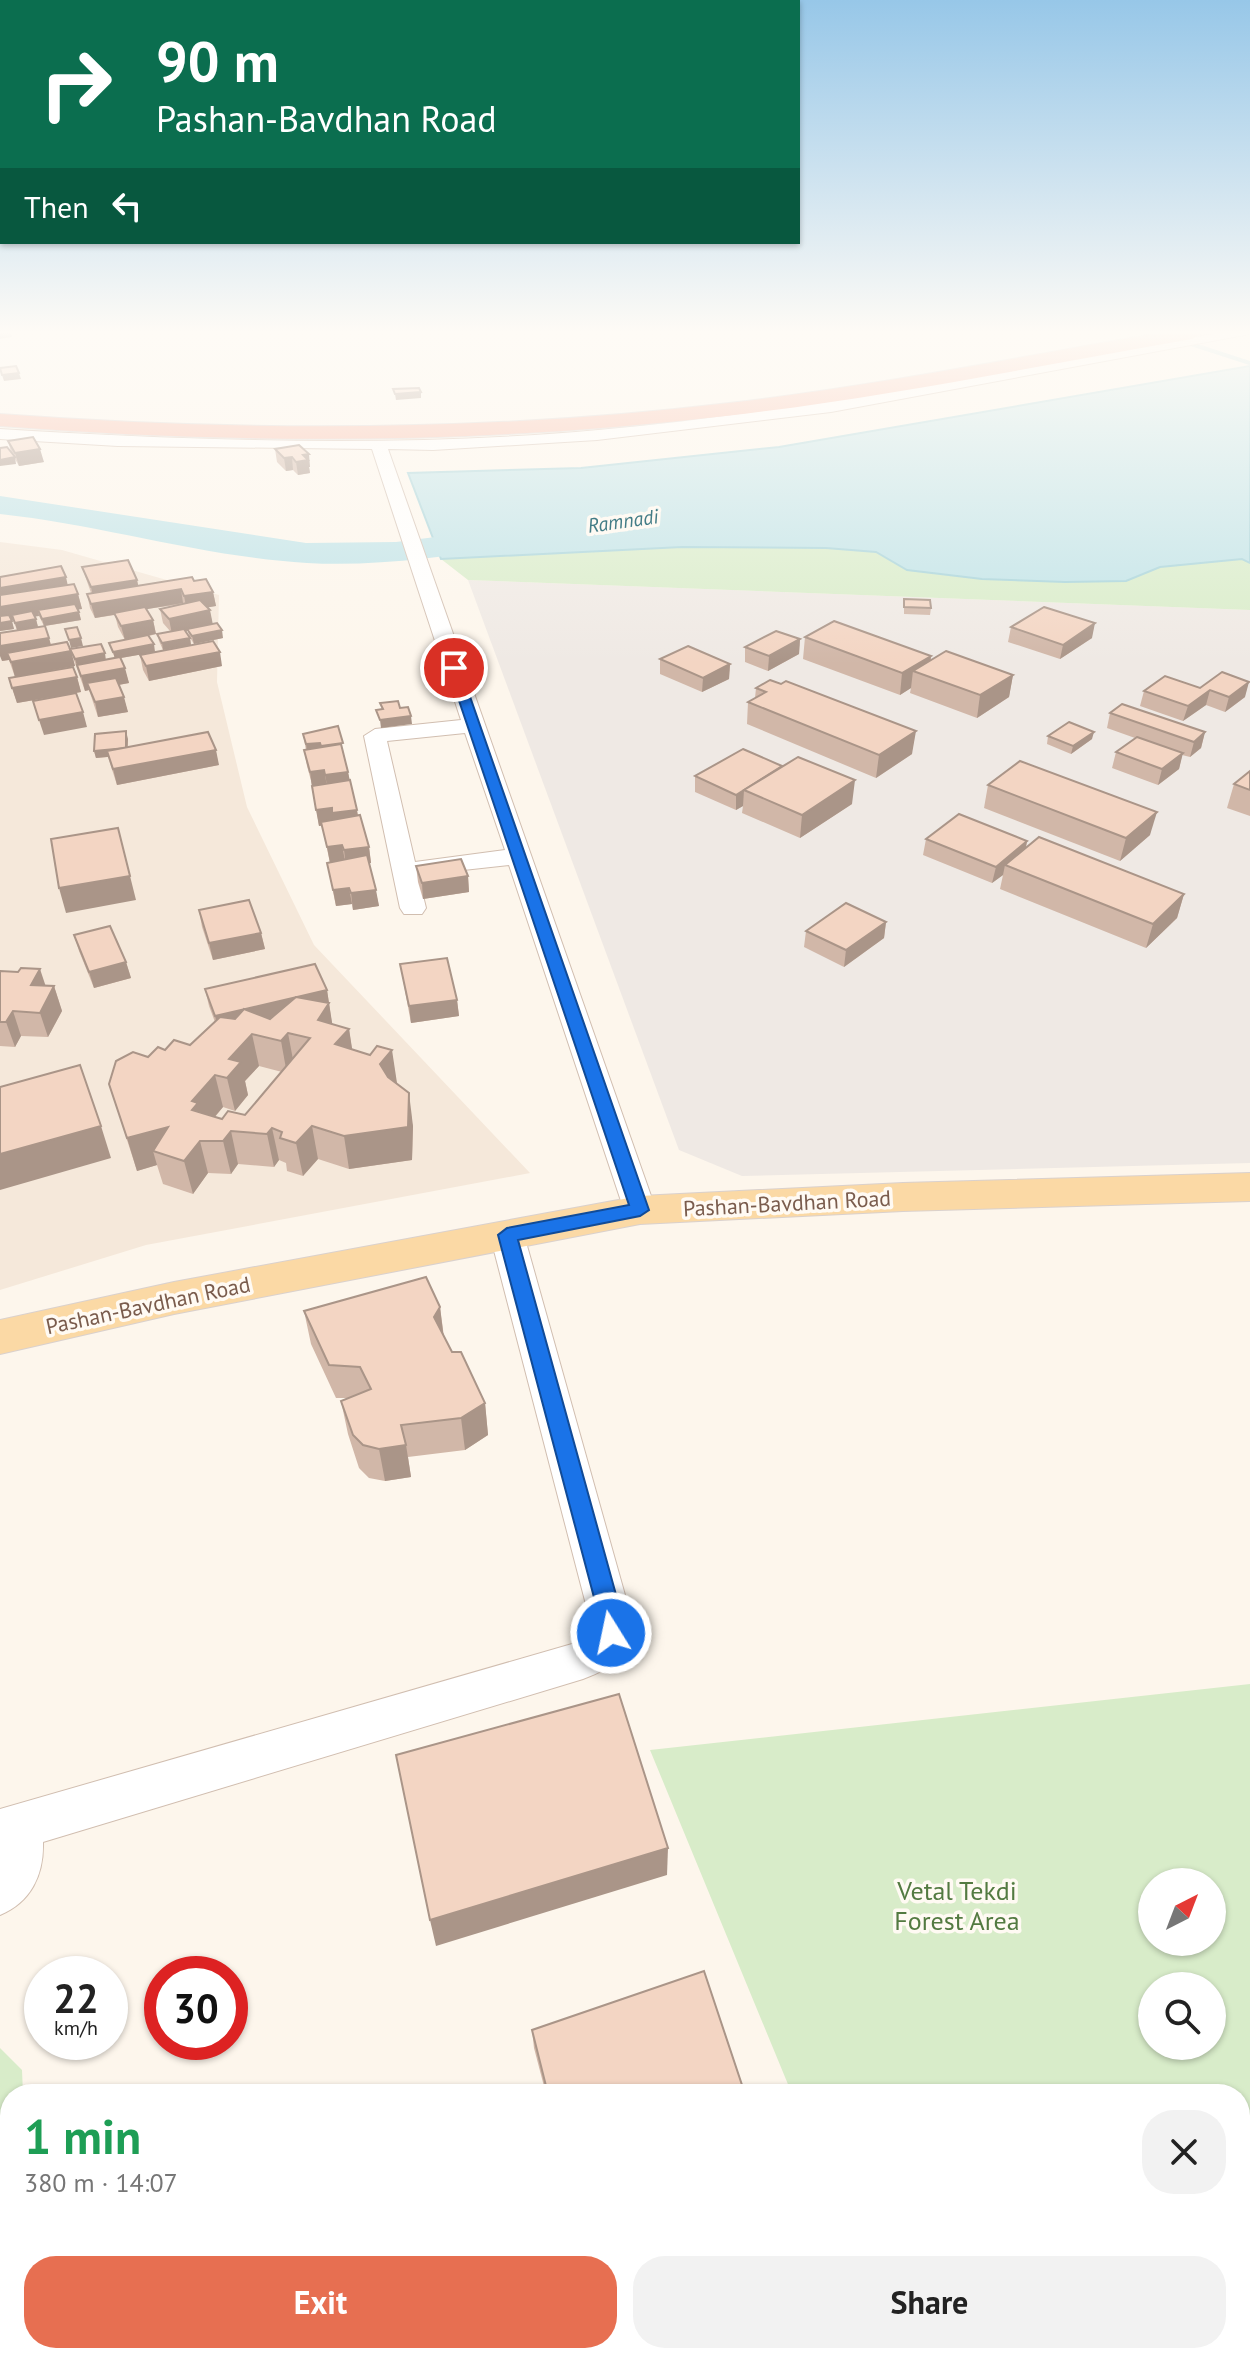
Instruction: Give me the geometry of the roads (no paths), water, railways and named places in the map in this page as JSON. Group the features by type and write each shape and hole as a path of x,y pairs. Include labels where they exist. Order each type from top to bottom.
{"main road":[{"name":"Pashan-Bavdhan Road","path":"0,1337 174,1298 640,1210 903,1197 1250,1187"}],"street":[{"path":"319,443 407,443"},
{"path":"378,444 640,1210"},
{"path":"413,908 375,736 473,725"},
{"path":"405,869 519,856"},
{"path":"0,1891 16,1874 21,1858 10,1829 583,1660 607,1644 611,1620 507,1235"}],"water":[{"path":"800,443 1250,443 1250,563 1242,559 1160,567 1126,581 1065,582 982,579 907,570 876,552 826,548 682,547 441,559 408,473 581,468"}],"waterway":[{"name":"Ramnadi","path":"0,505 306,553 396,551 514,537"}],"park label":[{"name":"Vetal Tekdi Forest Area","path":"957,1906"}]}
